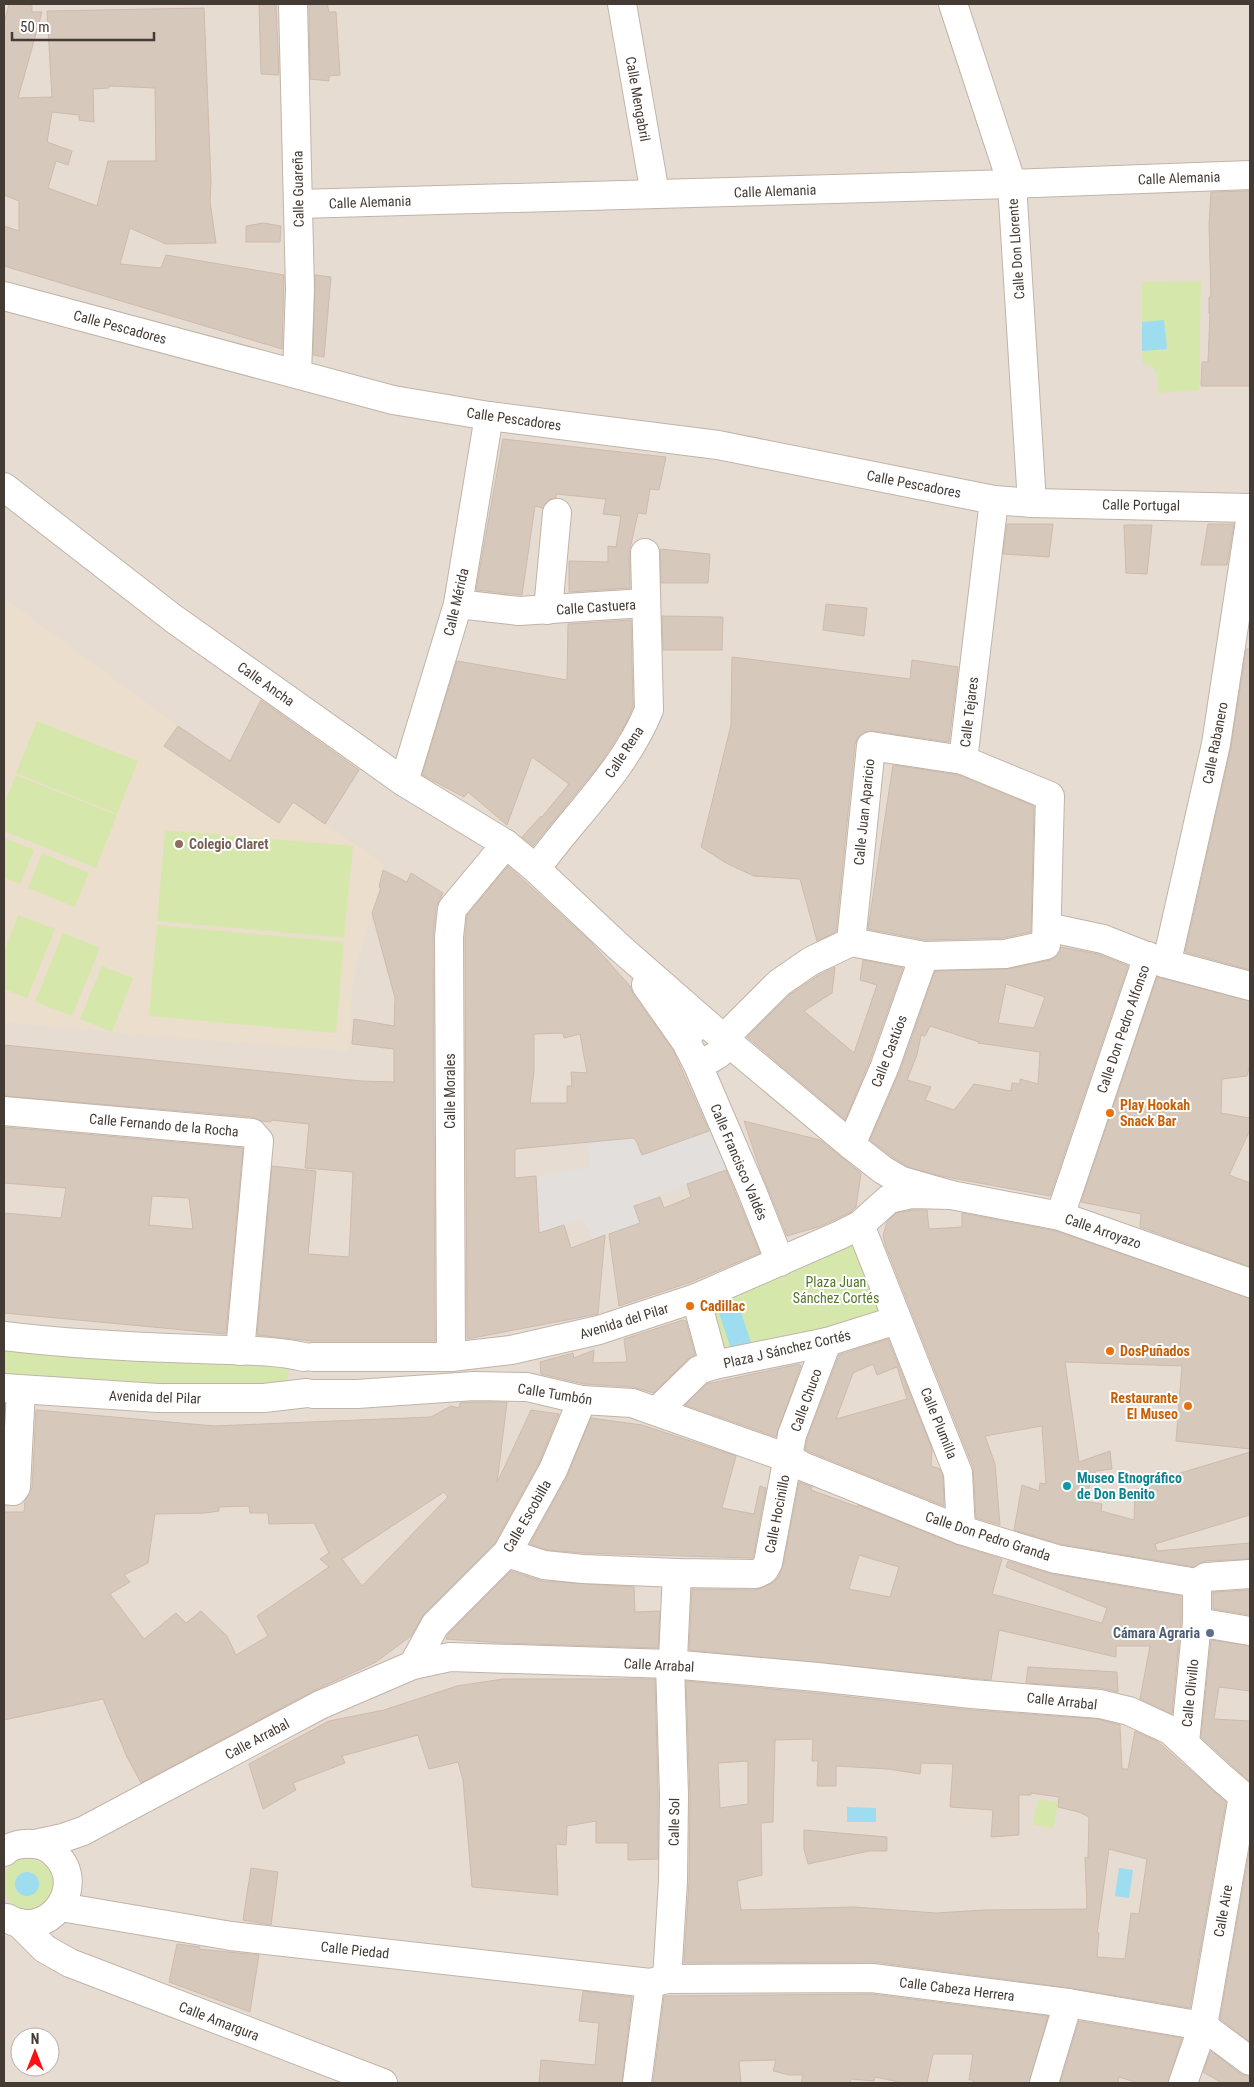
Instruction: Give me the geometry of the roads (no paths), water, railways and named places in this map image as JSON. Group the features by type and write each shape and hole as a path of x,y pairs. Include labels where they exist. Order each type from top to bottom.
{"street":[{"name":"Calle Guareña","path":"293,4 300,290 297,374"},
{"name":"Calle Mengabril","path":"622,4 655,194"},
{"name":"Calle Don Llorente","path":"953,4 1012,184 1032,503"},
{"name":"Calle Alemania","path":"299,204 1012,184 1250,175"},
{"name":"Calle Pescadores","path":"4,296 392,400 489,416 718,445 994,500 1032,503"},
{"name":"Calle Mérida","path":"404,782 458,604 489,416"},
{"name":"Calle Ancha","path":"4,487 174,619 404,782 506,844 536,868"},
{"name":"Calle Tejares","path":"994,500 963,760 1050,796 1047,927"},
{"name":"Calle Portugal","path":"1032,503 1250,508"},
{"name":"Calle Castuera","path":"548,610 557,513"},
{"name":"Calle Rabanero","path":"1156,959 1170,948 1216,744 1250,521"},
{"name":"Calle Rena","path":"536,868 619,764 640,732 649,710 645,553"},
{"name":"Calle Castuera","path":"458,604 519,611 645,603"},
{"name":"Calle Juan Aparicio","path":"851,942 871,746 963,760"},
{"name":"Calle Morales","path":"451,1357 449,937 452,909 506,844"},
{"name":"Calle Francisco Valdés","path":"536,868 619,947 720,1035 883,1170"},
{"path":"691,1052 690,1031 698,1025 720,1035 779,983 811,961 851,942 924,956 989,955 1046,945 1047,927 1104,939 1156,959 1250,986"},
{"name":"Calle Francisco Valdés","path":"619,947 691,1052 752,1191 780,1262"},
{"name":"Calle Castúos","path":"851,1145 885,1066 924,956"},
{"name":"Calle Don Pedro Alfonso","path":"1060,1216 1156,959"},
{"name":"Calle Fernando de la Rocha","path":"4,1111 252,1133 259,1141 240,1351"},
{"path":"883,1170 883,1184 888,1199"},
{"name":"Calle Arroyazo","path":"883,1170 902,1181 950,1195 1060,1216 1250,1283"},
{"name":"Calle Arroyazo","path":"888,1199 911,1194 950,1195"},
{"name":"Avenida del Pilar","path":"4,1336 61,1344 240,1351 308,1357 451,1357 511,1350 599,1330 696,1298 860,1225 888,1199"},
{"name":"Calle Plumilla","path":"860,1225 958,1473 961,1530"},
{"name":"Plaza J Sánchez Cortés","path":"696,1298 714,1365 827,1342 898,1320"},
{"name":"Calle Chuco","path":"788,1458 792,1435 827,1342"},
{"path":"308,1357 294,1365 292,1376 297,1387 315,1392"},
{"name":"Avenida del Pilar","path":"12,1389 158,1398 264,1398 315,1392 395,1358"},
{"path":"657,1411 699,1370 714,1365"},
{"name":"Calle Tumbón","path":"315,1392 357,1394 474,1386 527,1387 582,1400 632,1403 788,1458"},
{"path":"4,1490 13,1491 16,1487 12,1389"},
{"name":"Calle Escobilla","path":"413,1665 435,1625 507,1553 553,1470 582,1400"},
{"name":"Calle Don Pedro Granda","path":"788,1458 802,1466 961,1530 1056,1559 1197,1583"},
{"name":"Calle Hocinillo","path":"507,1553 544,1565 677,1573 756,1574 764,1570 768,1563 788,1458"},
{"path":"670,1664 673,1659 677,1573"},
{"path":"1197,1583 1206,1578 1250,1574"},
{"name":"Calle Olivillo","path":"1185,1742 1197,1622 1197,1583"},
{"path":"1197,1622 1250,1631"},
{"name":"Calle Arrabal","path":"17,1844 63,1838 83,1831 320,1705 413,1665 450,1657 670,1664 817,1676 972,1694 1100,1704 1130,1712 1156,1722 1170,1730 1247,1798"},
{"name":"Calle Sol","path":"637,2083 658,1981 673,1881 674,1795 670,1664"},
{"name":"Calle Aire","path":"1183,2083 1203,2026 1247,1798"},
{"name":"Calle Arrabal","path":"62,1861 68,1846 83,1831"},
{"path":"17,1844 46,1847 62,1861 67,1872 66,1896 56,1912 48,1935 57,1956"},
{"path":"9,1920 30,1924 56,1912"},
{"name":"Calle Piedad","path":"56,1912 231,1936 658,1981"},
{"name":"Calle Amargura","path":"9,1920 45,1949 94,1973 383,2083"},
{"name":"Calle Cabeza Herrera","path":"658,1981 872,1978 1068,2003 1203,2026 1250,2061"},
{"path":"1044,2083 1068,2003"}],"water":[{"path":"1164,320 1167,349 1142,351 1142,322"},
{"path":"738,1303 752,1346 732,1352 718,1310"},
{"path":"847,1807 876,1808 876,1822 847,1822"},
{"path":"1119,1868 1133,1870 1129,1898 1115,1896"},
{"path":"27,1872 36,1875 39,1884 36,1893 27,1896 18,1893 15,1884 18,1875"}],"place":[{"name":"Colegio Claret","path":"179,844"},
{"name":"Play Hookah Snack Bar","path":"1110,1113"},
{"name":"Cadillac","path":"690,1306"},
{"name":"DosPuñados","path":"1110,1351"},
{"name":"Restaurante El Museo","path":"1188,1406"},
{"name":"Museo Etnográfico de Don Benito","path":"1067,1486"},
{"name":"Cámara Agraria","path":"1210,1633"}],"park label":[{"name":"Plaza Juan Sánchez Cortés","path":"836,1290"}]}
